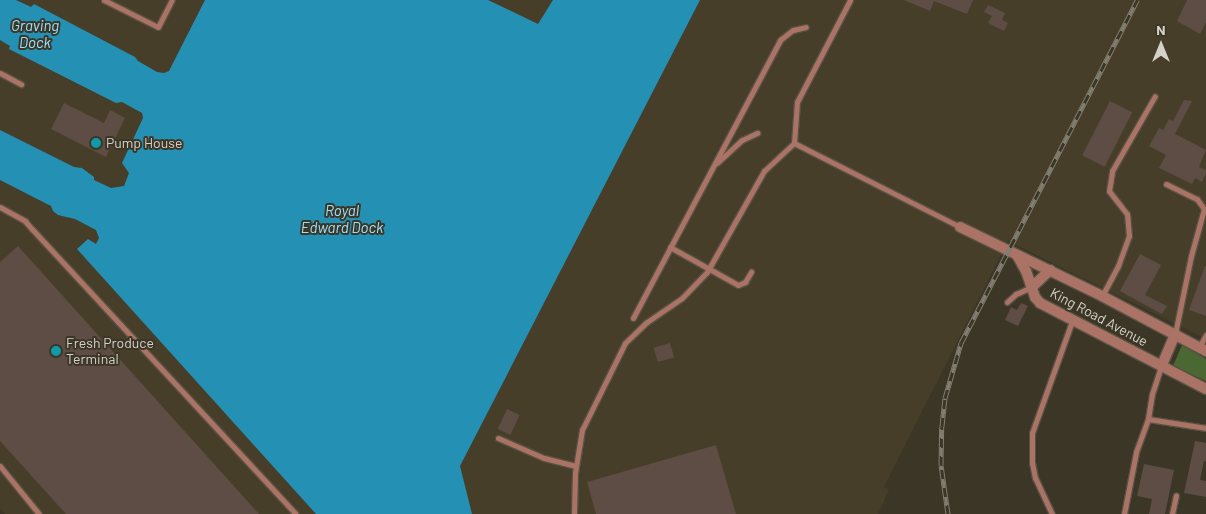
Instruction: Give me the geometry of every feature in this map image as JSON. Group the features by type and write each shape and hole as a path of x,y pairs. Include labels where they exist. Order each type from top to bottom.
{"street":[{"name":"King Road Avenue","path":"960,227 1102,296 1202,349"},
{"name":"King Road Avenue","path":"1017,255 1040,303 1206,389"},
{"name":"King Road Avenue","path":"1032,287 1050,270"},
{"path":"1162,365 1175,334"}],"lane":[{"path":"104,0 158,27 172,0"},
{"path":"574,514 576,466 582,430 626,343 647,322 682,298 710,268 764,172 794,143 797,102 850,0"},
{"path":"633,318 780,40 793,30 806,27"},
{"path":"0,73 20,84"},
{"path":"1102,296 1118,266 1129,236 1127,214 1109,191 1112,171 1155,96"},
{"path":"713,166 742,140 757,133"},
{"path":"794,143 960,227"},
{"path":"1166,184 1197,199 1204,209 1191,256 1175,334"},
{"path":"0,207 25,222 32,229 296,514"},
{"path":"670,247 738,285 745,282 751,272"},
{"path":"1007,302 1016,294 1032,287"},
{"path":"1052,514 1035,478 1032,464 1032,433 1072,321"},
{"path":"1202,349 1206,335"},
{"path":"1124,514 1136,452 1148,419 1152,394 1162,365"},
{"path":"1148,419 1206,428"},
{"path":"498,438 544,458 576,466"},
{"path":"0,466 39,514"},
{"path":"1172,514 1176,495"}],"shaded area":[{"path":"0,0 1206,0 1206,339 1008,241 884,487 889,490 878,514 5,514 0,508"}],"green space":[{"path":"1182,345 1206,359 1206,381 1173,366"}],"water":[{"name":"Royal Edward Dock","path":"0,0 16,0 31,7 34,4 135,57 138,61 157,72 164,73 169,71 205,0 488,0 538,24 553,0 700,0 460,466 472,514 316,514 77,249 88,239 96,244 99,238 96,230 75,219 58,215 51,206 0,180 0,130 74,167 82,168 94,177 94,180 111,188 124,186 129,173 122,163 143,118 142,113 122,102 116,103 9,49 10,46 0,40"}],"building":[{"path":"904,0 973,0 967,14 934,1 930,11"},
{"path":"1187,0 1206,0 1206,22 1200,34 1177,21"},
{"path":"988,5 1005,13 1002,20 1008,23 1004,31 988,23 992,16 984,12"},
{"path":"1184,100 1192,101 1175,134 1206,150 1199,167 1206,170 1206,173 1202,182 1195,178 1192,184 1159,168 1166,155 1149,146 1159,128 1163,130 1169,119 1173,121"},
{"path":"1110,101 1132,112 1105,167 1082,155"},
{"name":"Pump House","path":"64,103 104,123 110,110 125,118 106,157 51,129"},
{"name":"Fresh Produce Terminal","path":"18,246 259,514 66,514 0,441 0,262"},
{"path":"1140,254 1161,265 1145,295 1167,306 1162,314 1120,291"},
{"path":"1206,266 1206,316 1189,310"},
{"path":"1021,303 1028,306 1018,326 1005,320 1011,307 1017,310"},
{"path":"670,343 674,357 658,362 654,348"},
{"path":"507,409 520,415 510,435 498,429"},
{"path":"1195,441 1206,443 1206,461 1204,461 1200,480 1206,481 1206,497 1184,493"},
{"path":"716,445 736,514 596,514 587,482"},
{"path":"1144,464 1174,470 1165,514 1149,514 1152,499 1137,496"}],"railway":[{"path":"948,514 941,465 942,426 945,398 961,343 1137,0"}],"place":[{"name":"Pump House","path":"96,143"},
{"name":"Fresh Produce Terminal","path":"56,351"}],"water label":[{"name":"Graving Dock","path":"35,34"}]}
